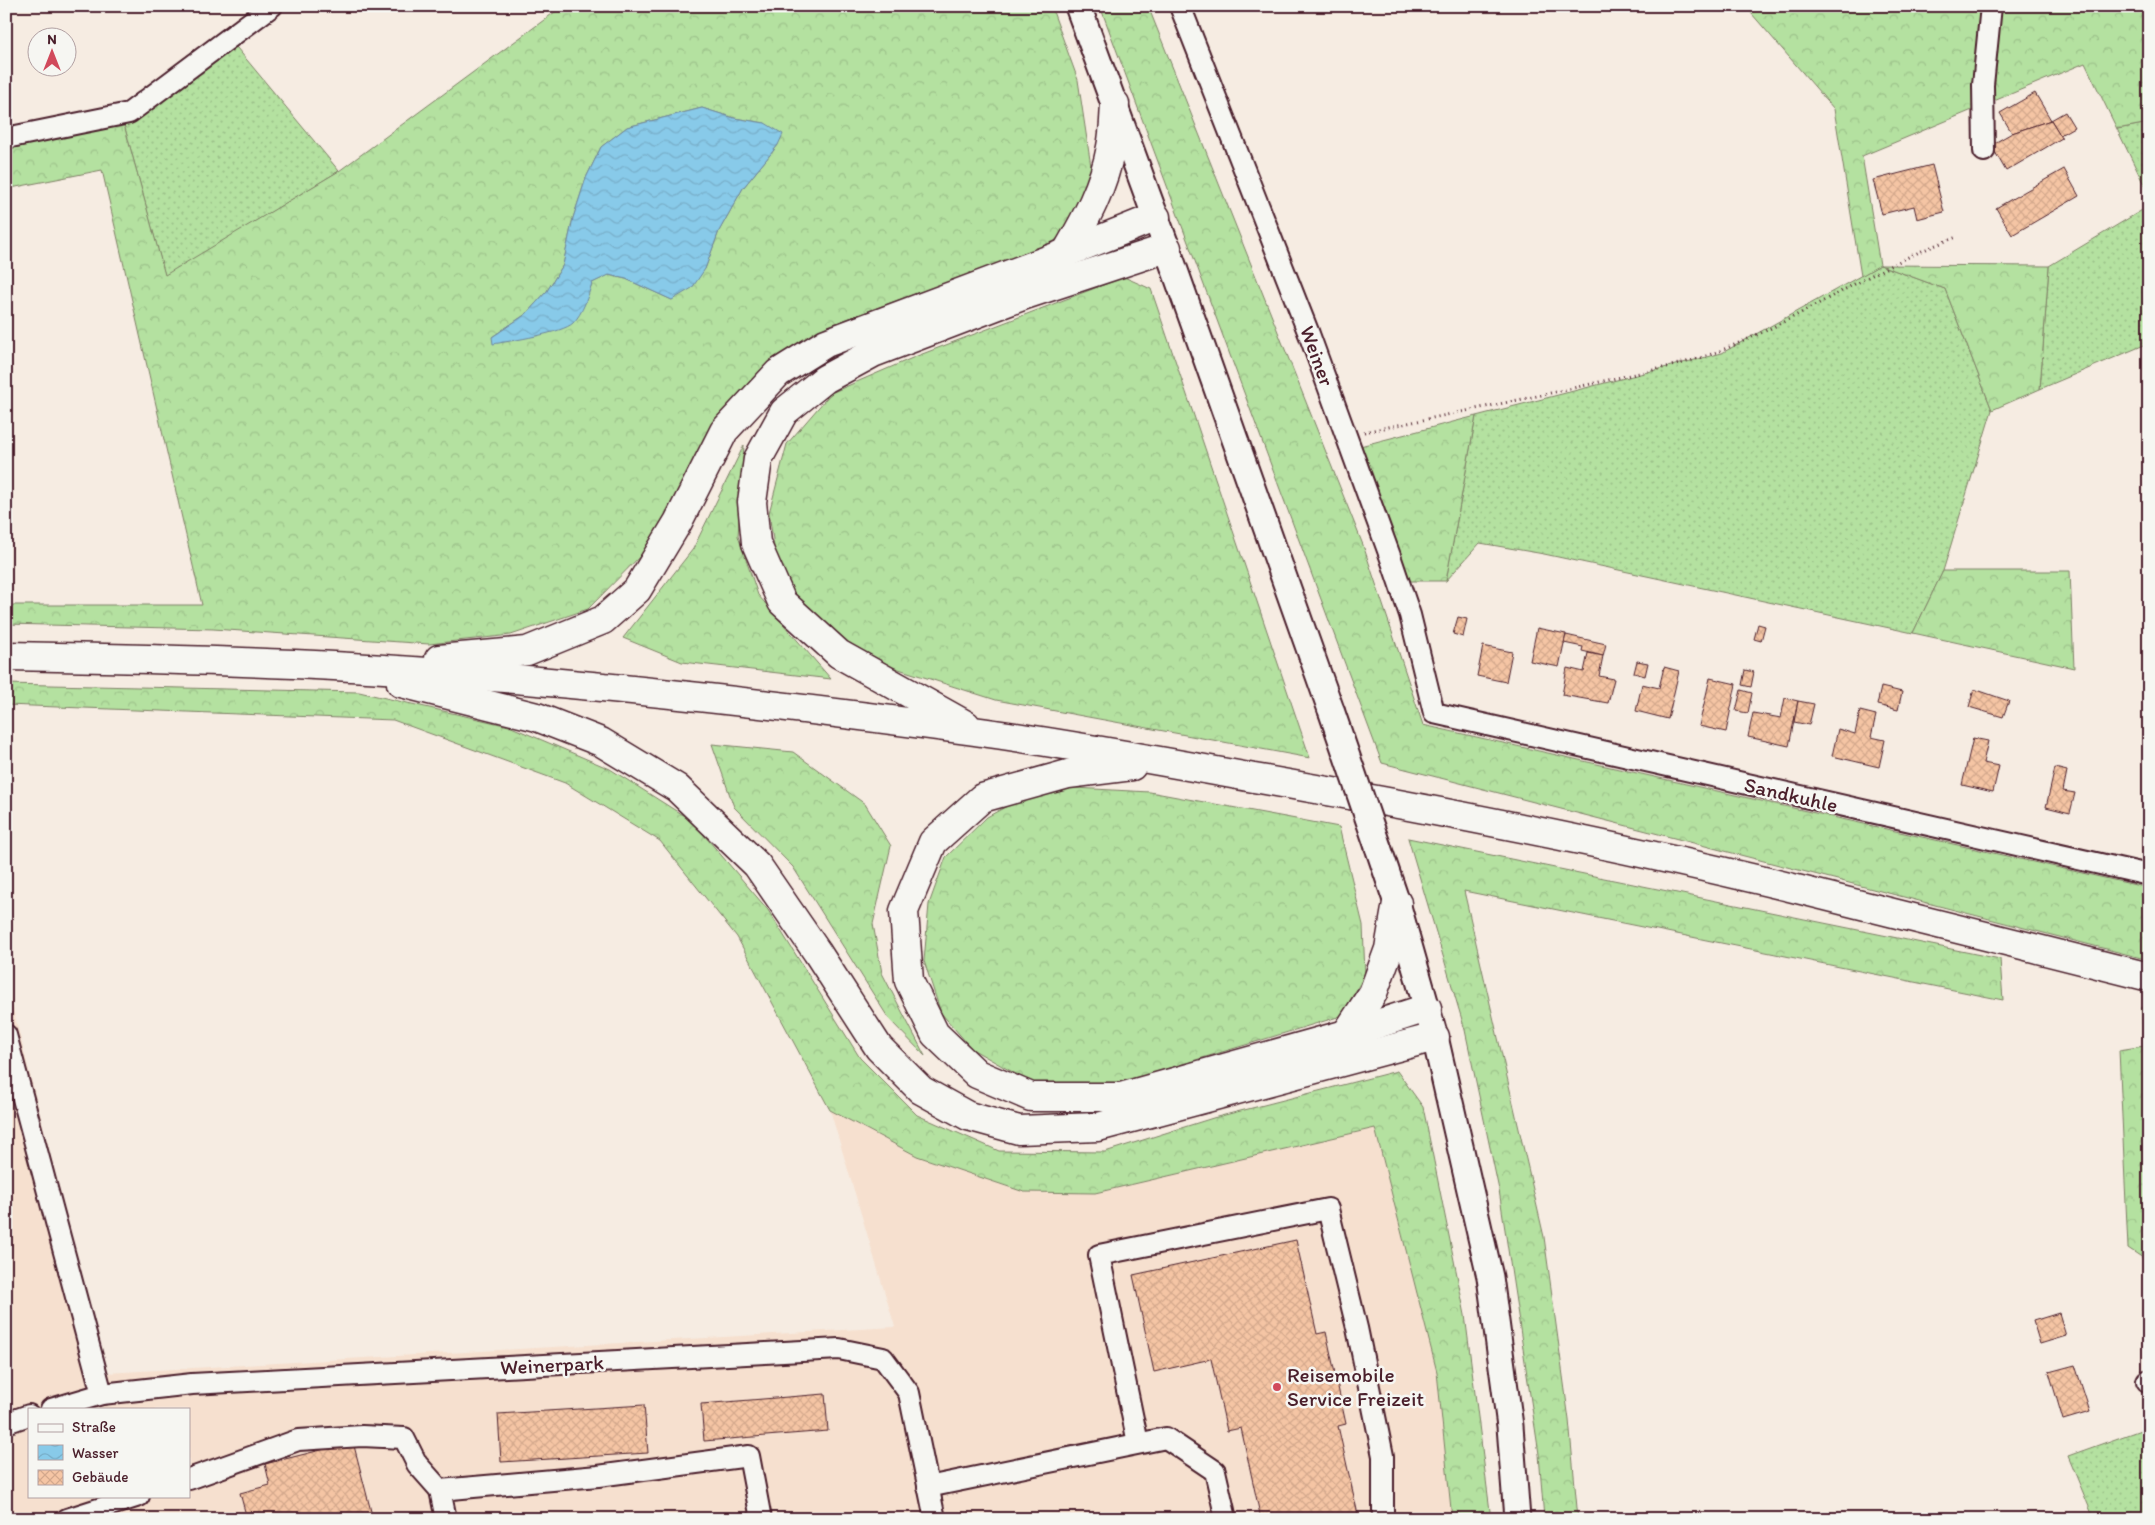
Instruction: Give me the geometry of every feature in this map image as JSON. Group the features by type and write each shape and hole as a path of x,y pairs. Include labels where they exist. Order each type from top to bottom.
{"highway":[{"path":"1066,253 1088,216 1104,177 1112,146 1115,104"},
{"path":"334,666 527,651 603,620 637,590 678,522 724,430 778,373 826,343 1066,253 1156,217"},
{"path":"978,732 839,654 782,602 756,543 752,502 758,459 784,412 825,379 873,353 1025,295 1168,248"},
{"path":"6,656 137,658 334,666 542,681 698,696 978,732 1164,762 1440,812 1786,886 2149,977"},
{"path":"334,666 537,718 601,742 677,788 757,865 817,952 879,1048 921,1090 968,1116 1019,1130 1098,1127 1435,1037"},
{"path":"1164,762 1068,774 982,798 933,842 904,910 908,981 935,1034 977,1074 1031,1097 1121,1097 1346,1034 1427,1008"},
{"path":"1346,1034 1373,993 1389,949 1397,903"}],"main road":[{"path":"1078,6 1168,248 1397,903 1435,1037 1490,1277 1510,1426 1517,1519"}],"street":[{"path":"6,138 129,113 272,6"},
{"name":"Weiner","path":"1180,6 1306,325 1346,436 1410,615 1434,713"},
{"path":"1984,151 1983,84 1991,6"},
{"name":"Sandkuhle","path":"1434,713 2149,875"},
{"path":"6,1035 11,1070 102,1394"},
{"path":"1138,1443 1099,1255 1328,1209 1357,1328 1383,1456 1383,1519"},
{"name":"Weinerpark","path":"54,1408 102,1394 192,1384 839,1349 883,1358 909,1393 934,1519"},
{"path":"6,1423 28,1415"},
{"path":"190,1479 298,1440 362,1436 404,1438 417,1464 440,1490 446,1519"},
{"path":"928,1487 1166,1438 1215,1471 1226,1519"},
{"path":"440,1490 598,1476 749,1456 761,1519"},
{"path":"67,1519 134,1498"}],"path":[{"path":"1346,436 1553,393 1697,359 1722,350 1793,318 1924,249 1957,237"}],"shaded area":[{"path":"6,981 106,1373 895,1327 830,1110 917,1156 1024,1192 1095,1193 1375,1128 1437,1372 1452,1519 6,1519"}],"green space":[{"path":"563,6 1051,6 1078,80 1093,180 1080,218 1051,244 825,327 770,364 655,541 588,609 511,635 429,644 213,629 6,624 6,605 202,605 102,170 6,189 6,131 123,121 165,275 339,171","holes":["702,108 734,118 765,123 778,145 743,188 719,231 705,269 672,300 626,279 608,275 592,283 584,305 492,337 526,314 547,291 563,265 573,218 586,178 601,147 627,127"]},
{"path":"1100,6 1148,6 1363,545 1423,725 2149,888 2149,960 1382,763"},
{"path":"1745,6 2149,6 2149,123 2117,129 2085,63 1862,156 1880,265 1861,276 1834,109"},
{"path":"232,42 339,171 165,276 123,121"},
{"path":"2149,123 2149,195 2117,129"},
{"path":"2149,206 2149,343 2040,389 2049,266"},
{"path":"1880,265 1945,289 1992,410 1943,571 1913,633 1544,554 1480,543 1446,581 1476,416 1722,353"},
{"path":"1880,265 2049,266 2040,389 1992,410 1945,289"},
{"path":"1124,277 1151,289 1310,758 996,700 886,665 845,645 780,587 769,513 787,444 831,393 917,356"},
{"path":"1476,416 1446,581 1408,581 1360,446"},
{"path":"744,445 738,536 758,595 831,679 682,662 623,638 693,549"},
{"path":"1943,571 2070,571 2074,668 1913,633"},
{"path":"6,684 359,692 509,726 610,769 692,821 768,910 860,1058 917,1115 999,1151 1105,1152 1213,1118 1397,1071 1423,1107 1465,1315 1491,1519 1452,1519 1437,1372 1375,1128 1095,1193 1024,1192 917,1156 830,1110 737,937 660,841 565,783 393,720 6,705"},
{"path":"712,744 793,752 865,804 891,846 873,924 882,973 925,1056 889,1019 793,867 734,807"},
{"path":"1075,788 1150,792 1339,827 1363,925 1365,975 1341,1016 1110,1086 1039,1087 972,1049 941,1013 924,961 929,904 946,857 987,817 1031,793"},
{"path":"1408,838 2000,959 2003,1000 1464,891 1544,1237 1569,1420 1578,1519 1544,1519 1539,1454 1499,1190 1465,1030"},
{"path":"2142,1007 2149,1009 2149,1261 2148,1261"},
{"path":"2144,1046 2149,1262 2128,1248 2119,1050"},
{"path":"2149,1427 2149,1519 2094,1519 2068,1456"}],"water":[{"path":"702,108 734,118 765,123 783,134 778,145 743,188 719,231 705,269 692,288 672,300 626,279 609,275 592,283 580,314 567,327 536,336 493,344 492,337 526,314 547,291 563,265 573,218 586,178 601,147 627,127"}],"building":[{"path":"2035,93 2051,120 2012,133 2000,113"},
{"path":"2065,112 2074,127 2060,135 2051,120"},
{"path":"2051,120 2062,138 2006,171 1991,145 2012,133"},
{"path":"1932,165 1944,212 1917,219 1914,206 1882,214 1873,180"},
{"path":"2064,169 2079,196 2012,235 1996,208"},
{"path":"1458,617 1467,619 1463,637 1453,634"},
{"path":"1758,624 1765,626 1761,641 1754,639"},
{"path":"1537,628 1566,634 1559,667 1530,661"},
{"path":"1566,635 1606,644 1603,656 1582,651 1583,647 1564,643"},
{"path":"1483,646 1512,652 1506,682 1477,676"},
{"path":"1588,653 1603,656 1599,676 1614,679 1608,703 1562,695 1567,668 1584,672"},
{"path":"1637,661 1648,663 1645,676 1634,673"},
{"path":"1664,667 1679,671 1668,719 1636,711 1642,684 1659,688"},
{"path":"1745,670 1754,672 1751,687 1742,685"},
{"path":"1710,678 1736,684 1726,732 1699,726"},
{"path":"1881,687 1902,692 1898,710 1877,705"},
{"path":"1974,689 2009,701 2003,717 1969,707"},
{"path":"1741,690 1752,693 1748,713 1736,711"},
{"path":"1785,698 1798,701 1789,746 1748,737 1753,713 1781,718"},
{"path":"1798,701 1814,704 1809,725 1794,722"},
{"path":"1860,711 1876,715 1871,737 1885,740 1879,767 1832,756 1838,729 1855,734"},
{"path":"1973,738 1988,741 1983,763 1999,766 1993,792 1962,785"},
{"path":"2055,768 2067,771 2063,791 2075,793 2070,813 2046,807"},
{"name":"Reisemobile Service Freizeit","path":"1296,1240 1317,1334 1326,1332 1346,1424 1338,1426 1359,1519 1261,1519 1241,1428 1227,1431 1211,1359 1154,1372 1133,1275"},
{"path":"2059,1313 2066,1336 2040,1344 2033,1321"},
{"path":"2075,1365 2090,1412 2063,1420 2049,1372"},
{"path":"825,1394 828,1431 704,1441 701,1404"},
{"path":"644,1405 648,1453 501,1462 498,1414"},
{"path":"353,1442 373,1519 247,1519 240,1493 270,1485 265,1464"}],"place":[{"name":"Reisemobile Service Freizeit","path":"1277,1387"}]}
